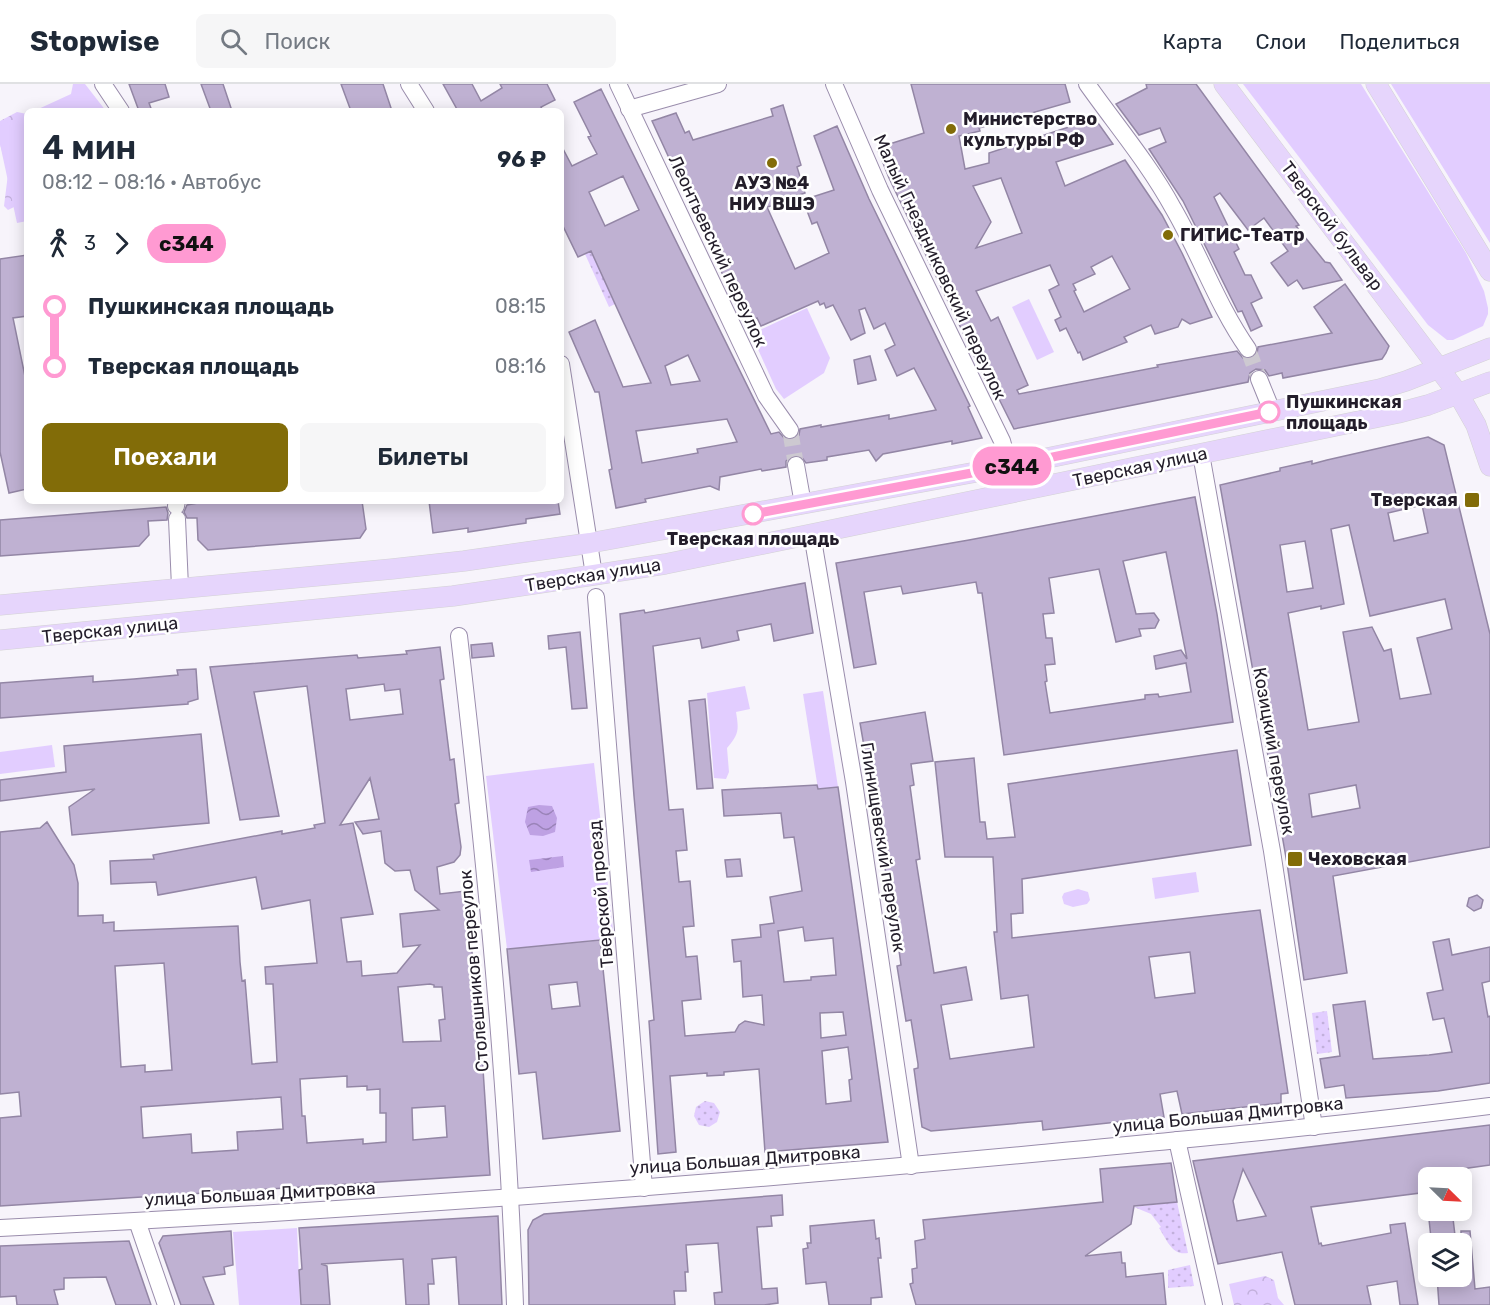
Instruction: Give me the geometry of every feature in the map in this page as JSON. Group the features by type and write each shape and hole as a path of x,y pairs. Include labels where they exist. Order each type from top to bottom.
{"main road":[{"name":"Тверской бульвар","path":"1224,84 1459,394 1476,425 1490,466"},
{"path":"1377,84 1490,271"},
{"path":"1440,368 1490,348"},
{"name":"Тверская улица","path":"0,604 464,561 590,543 1009,466 1380,389 1440,368"},
{"path":"1459,394 1490,382"},
{"name":"Тверская улица","path":"0,640 396,602 665,564 1398,413 1459,394"}],"street":[{"path":"103,84 119,108"},
{"path":"409,84 424,108"},
{"name":"Леонтьевский переулок","path":"618,84 766,396 790,430"},
{"path":"629,109 718,84"},
{"name":"Малый Гнездниковский переулок","path":"834,84 880,190 1002,441 1009,466"},
{"path":"1087,84 1159,184 1243,342"},
{"path":"1259,379 1272,411"},
{"path":"564,383 594,575"},
{"name":"Козицкий переулок","path":"1201,454 1272,850 1314,1127"},
{"path":"796,465 803,504"},
{"path":"177,509 180,587"},
{"name":"Глинищевский переулок","path":"812,534 855,785 911,1166"},
{"name":"Тверской проезд","path":"596,597 644,1188"},
{"name":"Столешников переулок","path":"459,636 480,819 511,1197 515,1305"},
{"name":"улица Большая Дмитровка","path":"0,1228 644,1188 911,1166 1314,1127 1490,1106"},
{"path":"1177,1140 1214,1305"},
{"path":"137,1221 166,1305"}],"green space":[{"path":"73,84 85,84 104,108 41,108 71,94"},
{"path":"1243,84 1361,84 1466,253 1484,291 1488,308 1483,326 1453,340 1447,340 1428,325"},
{"path":"1391,84 1490,84 1490,243"},
{"path":"17,112 24,113 24,166 14,207 8,210 4,206 8,174 0,144 0,121"},
{"path":"24,115 24,222 17,223 0,144 0,126"},
{"path":"591,251 615,304 609,307 585,254"},
{"path":"1029,299 1054,352 1037,360 1012,307"},
{"path":"807,308 830,358 824,373 784,399 776,389 751,334"},
{"path":"745,686 750,709 736,712 737,732 727,748 729,772 726,779 714,778 707,693"},
{"path":"823,691 838,787 818,789 803,694"},
{"path":"52,745 55,767 0,774 0,752"},
{"path":"594,763 614,938 507,949 486,776"},
{"path":"1196,872 1199,892 1155,899 1152,878"},
{"path":"1078,889 1088,892 1090,900 1087,904 1073,907 1064,904 1062,897 1064,893"},
{"path":"1327,1011 1332,1052 1317,1054 1312,1013"},
{"path":"705,1101 714,1103 720,1112 717,1122 709,1127 699,1125 694,1116 696,1107"},
{"path":"1177,1202 1188,1253 1174,1250 1151,1214 1134,1207"},
{"path":"297,1228 300,1305 239,1305 233,1232"},
{"path":"1190,1265 1194,1286 1168,1288 1168,1270"},
{"path":"1265,1276 1274,1280 1278,1298 1284,1305 1234,1305 1229,1284"}],"water":[{"path":"552,806 557,818 555,832 543,836 530,835 525,822 528,807"},
{"path":"563,856 564,867 531,872 529,860"}],"building":[{"path":"129,84 165,84 169,97 149,103 151,108 138,108"},
{"path":"201,84 223,84 231,108 210,108"},
{"path":"341,84 383,84 391,108 350,108"},
{"path":"443,84 472,84 481,101 502,88 500,84 547,84 555,100 542,108 456,108"},
{"path":"911,84 1065,84 1070,102 959,136 965,169 989,163 989,153 1072,126 1093,116 1113,144 1056,162 1065,186 1125,160 1162,215 1212,317 1190,324 1182,319 1178,327 1155,334 1151,325 1124,337 1127,342 1083,360 1066,328 1060,331 1055,320 1061,317 1049,290 1059,285 1050,265 976,291 991,321 998,317 1028,385 1017,390 1019,394 1237,351 1243,358 1249,359 1257,354 1258,347 1332,333 1314,307 1345,284 1389,346 1386,353 1382,359 1283,378 1282,373 1269,376 1265,370 1256,369 1250,373 1248,382 1014,429 995,391 992,393 889,178 877,148 924,133","holes":["1001,178 1022,233 976,248 991,222 973,186","1112,256 1130,289 1084,312 1073,284 1095,274 1091,267"]},
{"path":"1146,84 1196,84 1299,225 1296,226 1325,262 1330,263 1342,280 1303,289 1297,280 1288,286 1271,263 1288,251 1264,218 1248,230 1220,193 1214,197 1239,249 1234,252 1245,275 1251,275 1262,298 1251,303 1262,326 1251,331 1242,311 1238,312 1183,201 1149,149 1166,142 1160,128 1139,135 1116,104 1147,88"},
{"path":"601,89 771,434 779,432 785,439 792,440 799,435 800,429 889,415 889,419 936,410 914,368 897,376 885,350 895,345 885,323 874,329 865,308 859,310 865,333 851,340 833,305 826,308 824,303 820,305 818,301 761,326 757,318 745,323 652,121 676,113 685,133 689,131 693,140 773,116 771,109 783,105 801,165 797,167 805,193 767,207 795,269 829,253 817,222 812,224 803,200 834,190 814,136 837,126 869,199 970,406 968,407 982,438 952,444 952,441 883,454 876,461 869,450 806,463 800,455 794,455 786,461 786,467 720,477 719,490 710,486 645,499 646,502 616,508 599,392 595,392 569,332 595,320 623,387 651,383 591,251 578,257 564,228 564,151 572,166 597,154 588,137 591,136 574,102","holes":["623,176 639,210 605,226 589,192","688,355 700,381 671,385 665,366","727,419 737,442 697,449 698,453 642,463 636,431"]},
{"path":"24,255 24,316 13,318 24,371 24,490 9,493 0,452 0,259"},
{"path":"870,356 876,380 858,384 854,360"},
{"path":"1428,437 1444,445 1490,634 1490,847 1333,876 1347,973 1304,980 1287,863 1220,485 1280,471 1280,468 1327,460","holes":["1422,505 1428,533 1394,541 1388,513","1349,525 1370,616 1445,599 1452,629 1417,638 1431,694 1400,699 1391,649 1384,651 1372,627 1343,632 1359,722 1308,730 1288,613 1344,604 1331,529","1305,541 1313,588 1287,592 1280,545","1356,785 1360,808 1312,817 1309,794"]},
{"path":"1195,497 1217,614 1233,722 1004,755 982,593 978,593 976,582 903,594 901,586 864,592 876,664 854,668 836,563","holes":["1166,552 1187,659 1181,650 1154,656 1156,669 1186,663 1191,692 1159,697 1158,694 1145,695 1145,699 1050,713 1045,665 1055,664 1052,638 1046,638 1043,614 1054,613 1049,578 1099,569 1116,642 1141,636 1139,629 1155,628 1159,620 1154,613 1136,614 1123,561"]},
{"path":"362,504 366,529 360,538 208,550 198,540 197,518 187,518 184,512 187,505"},
{"path":"429,504 558,504 560,514 526,519 526,523 468,532 468,528 433,533"},
{"path":"166,507 167,520 148,521 149,535 139,546 0,556 0,520"},
{"path":"805,583 813,633 774,641 771,624 737,631 739,640 702,648 700,638 653,646 669,810 683,809 687,850 676,851 679,882 690,881 694,926 683,927 686,957 697,956 701,999 682,1001 685,1036 735,1032 745,1021 764,1025 762,995 743,997 741,961 734,962 732,940 761,937 760,925 774,923 770,897 802,891 794,837 784,838 781,813 724,816 722,790 817,785 818,789 838,787 888,1142 765,1152 759,1069 724,1072 724,1075 707,1076 707,1073 670,1076 676,1152 658,1154 649,1021 654,1020 620,614 644,610 645,613","holes":["803,927 805,941 833,938 836,975 784,982 778,931","843,1012 846,1035 821,1038 820,1013","848,1047 852,1079 849,1080 851,1101 826,1104 822,1051"]},
{"path":"580,632 587,708 572,709 566,647 549,649 548,636"},
{"path":"492,643 494,656 472,658 471,645"},
{"path":"440,647 444,679 440,680 450,760 454,759 459,803 455,804 461,847 460,855 454,862 437,867 440,894 466,891 482,1054 490,1175 0,1206 0,1118 21,1116 19,1092 0,1094 0,832 40,828 47,822 74,865 78,883 78,916 103,915 103,923 114,922 114,931 238,926 252,1064 277,1062 273,984 266,984 265,967 317,963 310,900 262,909 256,877 158,895 156,882 111,884 110,861 154,859 153,855 282,831 282,834 315,828 314,825 325,823 307,686 254,692 279,816 240,820 210,667 357,655 358,658 407,654 406,651","holes":["384,684 385,691 400,689 403,714 350,720 346,689","370,778 379,819 355,822 363,834 381,831 385,863 395,871 410,870 415,890 439,910 400,914 403,947 420,945 397,973 362,976 361,961 347,962 341,918 373,914 353,823 340,825","164,963 172,1070 145,1072 145,1065 121,1067 115,966","430,984 434,987 442,987 445,1019 439,1020 441,1041 403,1042 398,987","347,1076 347,1087 367,1086 367,1090 380,1089 380,1113 386,1113 386,1142 363,1144 363,1139 307,1143 305,1116 302,1116 300,1079","281,1097 283,1129 237,1132 238,1150 192,1153 191,1134 143,1138 141,1107","445,1106 447,1137 413,1140 412,1108"]},
{"path":"196,669 198,699 188,704 0,718 0,683 93,676 93,682 178,675 177,670"},
{"path":"705,699 713,788 697,789 689,701"},
{"path":"925,712 933,761 911,764 914,785 910,786 920,859 916,860 934,973 966,967 972,1000 941,1005 950,1059 1034,1047 1028,995 1001,999 994,932 997,932 993,857 945,857 935,762 974,758 980,822 985,822 987,839 1015,837 1008,784 1237,750 1251,845 1022,879 1023,913 1011,914 1012,938 1260,910 1288,1093 1281,1094 1281,1103 1182,1114 1177,1091 1160,1094 1164,1117 1043,1130 1042,1121 931,1131 922,1127 914,1069 918,1068 918,1064 911,1020 906,1021 897,966 901,965 898,943 860,723","holes":["1190,952 1195,993 1155,998 1149,957"]},
{"path":"201,734 209,823 72,835 69,807 95,789 0,801 0,780 66,772 64,746"},
{"path":"740,859 742,876 727,877 725,860"},
{"path":"1477,895 1483,900 1481,908 1474,911 1467,906 1469,898"},
{"path":"1449,939 1452,955 1490,947 1490,981 1482,983 1488,1017 1490,1016 1490,1083 1438,1091 1346,1098 1344,1085 1325,1088 1320,1059 1340,1056 1333,1005 1365,1001 1373,1059 1452,1052 1444,1018 1433,1020 1427,993 1443,990 1433,942"},
{"path":"600,940 620,1131 543,1139 536,1072 519,1074 507,949","holes":["577,982 580,1006 552,1009 549,985"]},
{"path":"1490,1125 1490,1165 1472,1168 1418,1167 1418,1193 1311,1207 1319,1244 1321,1243 1322,1246 1391,1233 1390,1225 1405,1223 1418,1305 1400,1305 1397,1281 1367,1286 1371,1305 1295,1305 1282,1252 1218,1264 1193,1161","holes":["1243,1169 1266,1216 1237,1221 1233,1201"]},
{"path":"1171,1163 1177,1202 1134,1206 1131,1224 1085,1256 1121,1252 1126,1277 1163,1273 1166,1305 916,1305 910,1284 913,1283 912,1269 917,1268 915,1241 925,1239 923,1220 1103,1202 1100,1169"},
{"path":"782,1195 783,1215 771,1216 772,1226 757,1227 762,1289 777,1288 778,1303 715,1305 714,1293 722,1292 718,1243 686,1245 688,1272 685,1272 686,1291 674,1291 675,1305 529,1305 528,1230 533,1220 544,1214"},
{"path":"498,1216 502,1305 459,1305 456,1257 432,1259 434,1284 428,1284 429,1305 406,1305 403,1259 321,1264 327,1266 330,1305 301,1305 299,1270 302,1269 299,1228"},
{"path":"874,1220 876,1239 879,1238 881,1258 878,1258 882,1297 871,1298 871,1305 829,1305 826,1282 806,1284 803,1249 808,1248 807,1243 811,1243 810,1226"},
{"path":"1429,1221 1453,1221 1455,1233 1430,1233"},
{"path":"231,1231 233,1265 224,1267 225,1274 203,1277 214,1305 181,1305 159,1243 163,1236"},
{"path":"129,1241 151,1305 116,1305 106,1277 64,1278 64,1289 54,1290 58,1305 17,1305 16,1296 0,1297 0,1246"},
{"path":"1472,1254 1475,1289 1490,1287 1490,1305 1439,1305 1438,1287 1472,1287"}],"tunnel":[{"path":"1248,349 1259,379"},
{"path":"790,430 796,465"}],"bus line":[{"name":"с344","path":"753,514 1009,466 1269,412"}],"place":[{"name":"Министерство культуры РФ","path":"951,129"},
{"name":"АУЗ №4 НИУ ВШЭ","path":"772,163"},
{"name":"ГИТИС-Театр","path":"1168,235"},
{"name":"Пушкинская площадь","path":"1269,412"},
{"name":"Тверская","path":"1472,500"},
{"name":"Тверская площадь","path":"753,514"},
{"name":"Чеховская","path":"1295,859"}]}
